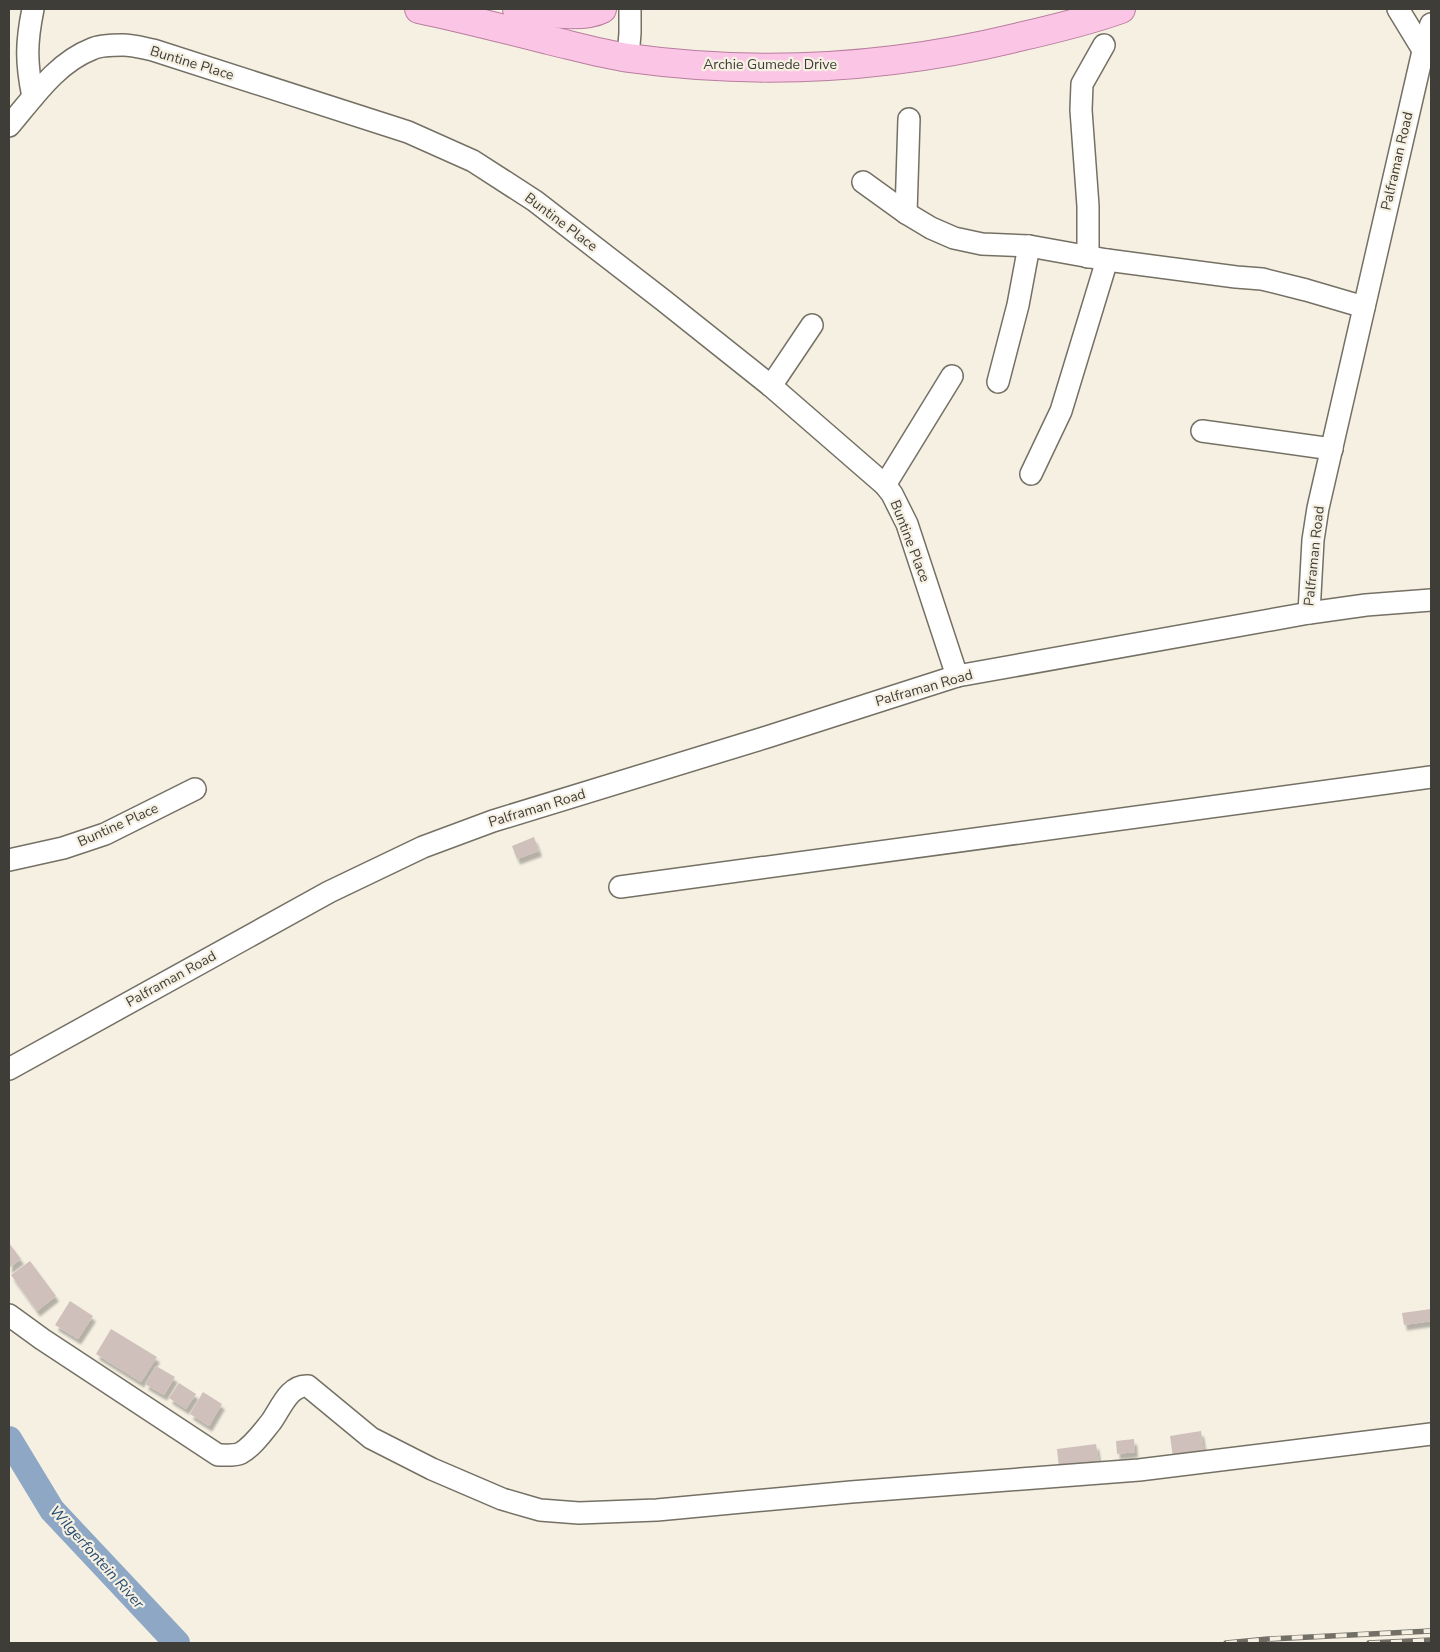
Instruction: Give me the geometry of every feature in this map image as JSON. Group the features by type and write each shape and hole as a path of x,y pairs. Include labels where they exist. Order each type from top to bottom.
{"main road":[{"name":"Archie Gumede Drive","path":"419,9 580,48 805,56 939,42 1004,30 1084,9"},
{"name":"Archie Gumede Drive","path":"470,9 582,36 629,51 740,67 808,67 884,61 969,49 1052,30 1121,9"},
{"path":"517,9 566,14 595,12 602,9"}],"street":[{"path":"32,97 28,71 28,36 33,9"},
{"path":"629,51 630,9"},
{"path":"1398,9 1423,50"},
{"name":"Palframan Road","path":"9,1069 329,892 423,847 493,821 767,737 957,676 1309,613 1313,540 1318,508 1423,50 1431,24"},
{"name":"Buntine Place","path":"10,122 55,74 72,61 94,48 124,44 153,50 408,132 473,161 535,201 663,300 772,386 885,485 892,494 907,524 957,676"},
{"path":"1031,474 1061,411 1097,258 1088,206 1082,84 1104,45"},
{"path":"906,213 909,119"},
{"path":"863,182 906,213 931,228 954,238 982,244 1029,246 1097,258 1262,279 1364,307"},
{"path":"998,382 1018,305 1029,246"},
{"path":"772,386 812,325"},
{"path":"885,485 952,376"},
{"path":"1202,431 1332,449"},
{"path":"1309,613 1366,605 1431,600"},
{"path":"620,887 1431,777"},
{"name":"Buntine Place","path":"9,860 64,848 104,834 195,789"},
{"path":"9,1314 42,1339 218,1455 239,1454 254,1443 286,1398 300,1387 308,1386 371,1438 432,1469 502,1499 540,1510 579,1513 656,1510 850,1492 1139,1470 1431,1434"}],"building":[{"path":"534,837 539,851 517,859 512,846"},
{"path":"9,1243 21,1259 9,1268"},
{"path":"30,1261 56,1296 37,1311 11,1275"},
{"path":"70,1301 93,1316 78,1339 55,1325"},
{"path":"1431,1309 1431,1321 1404,1325 1402,1313"},
{"path":"111,1329 157,1357 141,1382 96,1354"},
{"path":"156,1366 175,1377 164,1395 145,1384"},
{"path":"179,1383 196,1394 186,1409 169,1398"},
{"path":"203,1392 222,1404 209,1426 190,1414"},
{"path":"1201,1431 1204,1453 1173,1457 1170,1436"},
{"path":"1134,1439 1135,1452 1117,1454 1116,1441"},
{"path":"1096,1444 1099,1463 1059,1468 1057,1449"}],"waterway":[{"name":"Wilgerfontein River","path":"9,1439 52,1510 177,1643"}],"railway":[{"path":"1226,1643 1268,1639 1431,1631"},
{"path":"1369,1643 1431,1640"}]}
